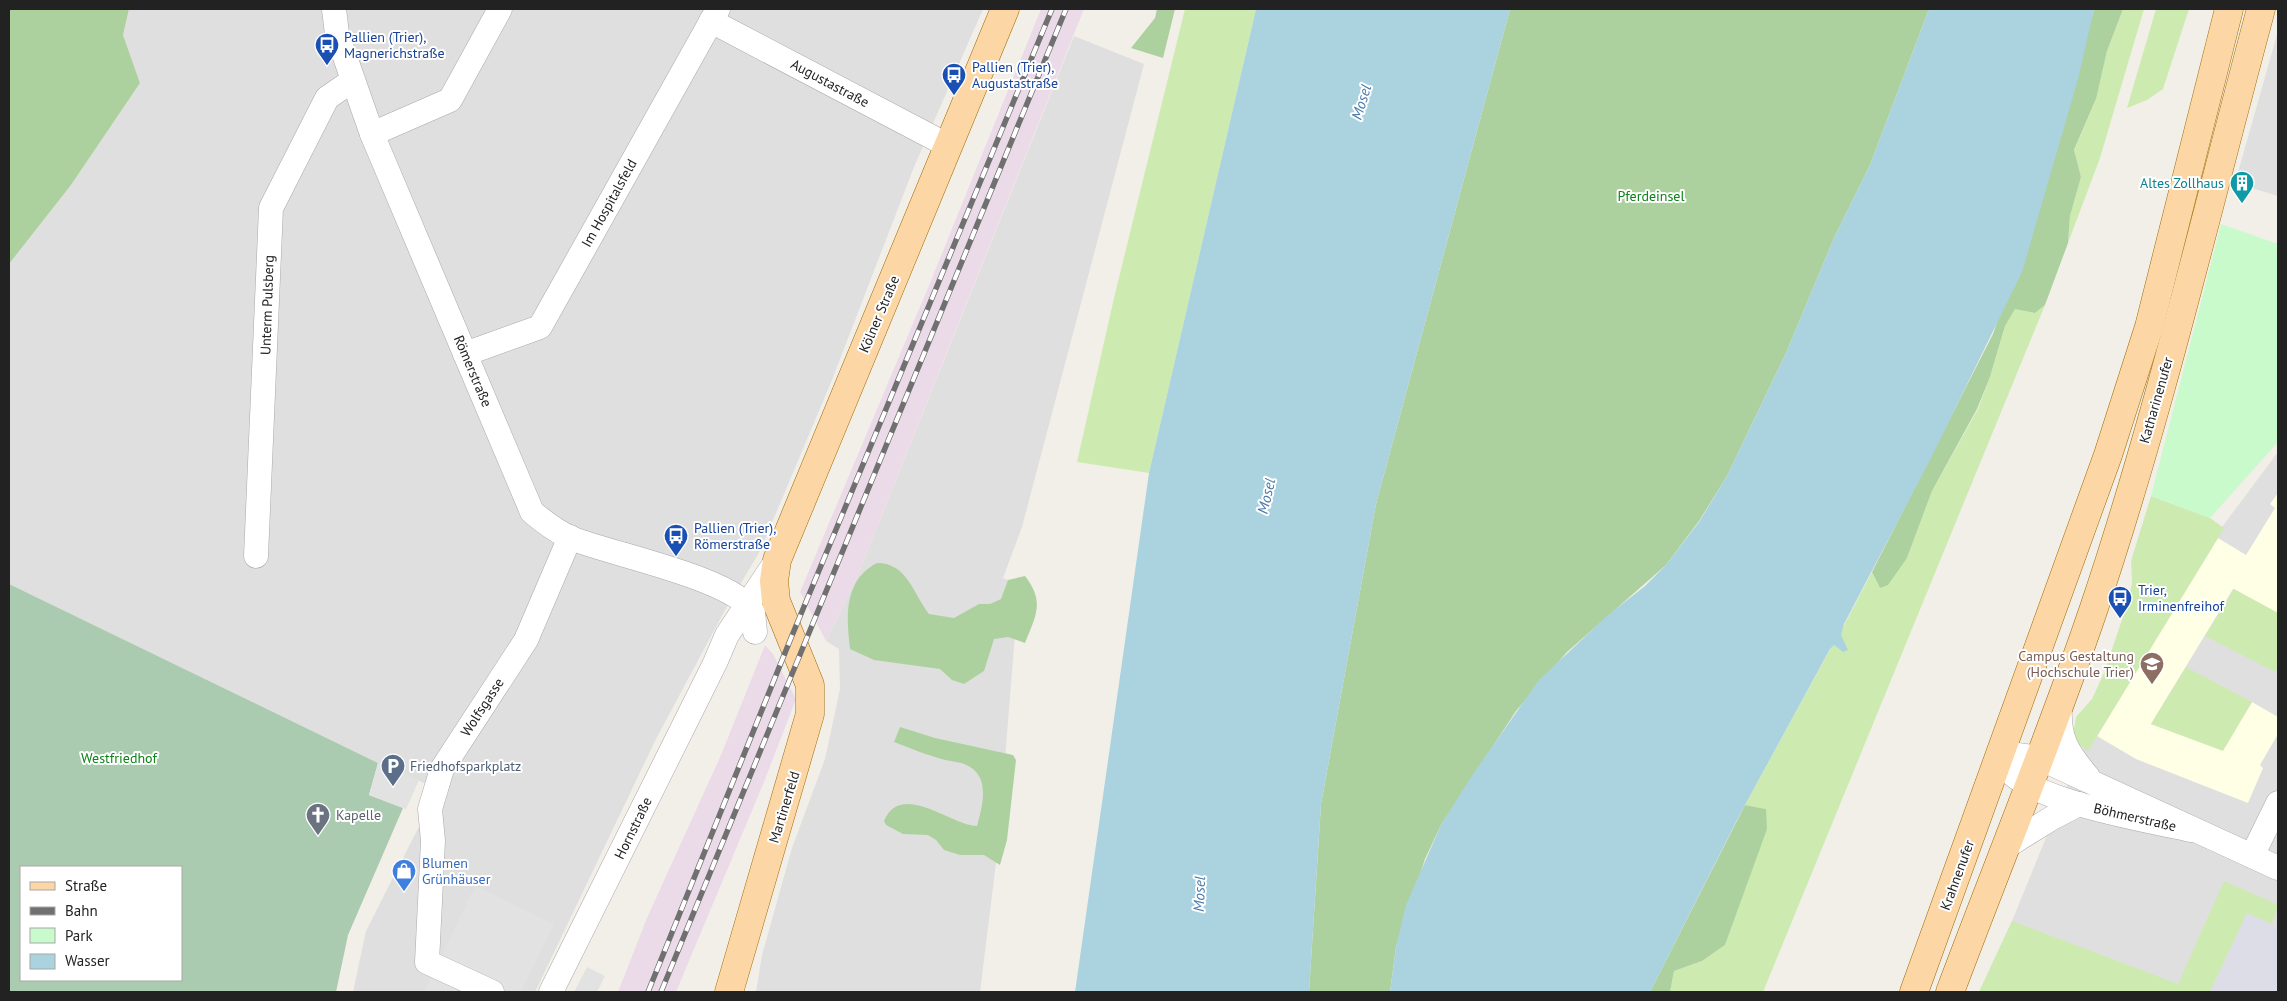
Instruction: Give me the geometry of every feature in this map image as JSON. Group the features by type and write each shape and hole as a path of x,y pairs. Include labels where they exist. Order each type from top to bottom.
{"main road":[{"name":"Kölner Straße","path":"784,622 774,595 777,560 1005,9"},
{"name":"Katharinenufer","path":"2000,758 2108,455 2149,327 2229,9"},
{"name":"Katharinenufer","path":"2029,785 2094,609 2141,457 2261,9"},
{"name":"Martinerfeld","path":"729,992 810,714 810,685 784,622"},
{"name":"Krahnenufer","path":"1914,992 2000,758"},
{"path":"1950,992 2029,785"}],"street":[{"name":"Römerstraße","path":"334,9 338,34 372,134 532,512 570,538 670,569 735,595 747,605"},
{"path":"372,134 450,100 500,9"},
{"name":"Augustastraße","path":"714,15 948,146"},
{"name":"Im Hospitalsfeld","path":"465,354 540,327 714,15"},
{"name":"Unterm Pulsberg","path":"256,556 271,208 327,98 353,80"},
{"name":"Wolfsgasse","path":"492,992 427,962 433,841 430,810 442,769 526,640 570,538"},
{"name":"Hornstraße","path":"551,992 716,663 727,635 777,560"},
{"path":"747,605 755,616 755,632"},
{"name":"Hornstraße","path":"716,663 755,632 784,622"},
{"name":"Böhmerstraße","path":"2061,697 2060,720 2063,741 2071,757 2093,782"},
{"name":"Böhmerstraße","path":"2191,830 2078,804 2029,785 2007,771 2000,758 2019,755 2039,758 2191,830 2278,868"},
{"path":"2252,856 2278,803"},
{"name":"Böhmerstraße","path":"2007,846 2078,804"}],"shaded area":[{"path":"129,9 983,9 914,167 832,380 760,551 725,610 656,739 535,992 353,992 366,931 438,789 378,763 9,584 9,264 71,185 140,83 123,35"},
{"path":"1041,9 1084,9 857,577 826,641 800,592 930,283"},
{"path":"2278,31 2278,196 2235,183"},
{"path":"1074,36 1144,64 1022,527 1003,578 1019,584 998,847 980,992 756,992 762,955 792,848 825,759 840,689 839,649 826,641 857,577"},
{"path":"2278,452 2278,992 1979,992 2012,921 2085,742 2213,539"},
{"name":"Campus Gestaltung (Hochschule Trier)","path":"2278,493 2278,613 2233,589 2151,724 2222,750 2252,702 2278,717 2278,734 2260,765 2263,768 2248,803 2136,759 2097,736 2218,538 2246,555 2275,508 2270,504"},
{"path":"765,645 773,654 796,699 764,782 676,992 618,992 647,918 721,755"},
{"name":"Friedhofsparkplatz","path":"378,763 419,780 406,809 369,795"},
{"path":"475,886 554,924 521,992 424,992"},
{"path":"2247,913 2278,927 2278,992 2210,992"},
{"path":"587,967 605,976 597,992 574,992"}],"green space":[{"path":"9,9 129,9 123,35 140,83 71,185 9,264"},
{"path":"1157,9 1175,9 1163,58 1131,48 1155,18"},
{"path":"1185,9 1256,9 1149,473 1077,462 1114,298"},
{"name":"Pferdeinsel","path":"1510,9 1929,9 1870,165 1834,238 1786,353 1727,476 1699,521 1666,565 1567,652 1516,711 1441,825 1425,859 1396,947 1390,992 1309,992 1321,804 1376,504"},
{"path":"2094,9 2123,9 2107,51 2096,99 2074,150 2081,177 2070,216 2068,243 2045,305 2035,313 2015,309 2005,326 1990,377 1977,409 1932,491 1907,558 1888,585 1880,588 1872,572 1993,334 2062,133"},
{"path":"2123,9 2144,9 2100,158 2068,243 2070,216 2081,177 2074,151 2095,102 2107,51"},
{"path":"2156,9 2189,9 2163,89 2147,100 2127,108"},
{"path":"2221,224 2278,244 2278,442 2210,518 2151,496"},
{"path":"2045,305 1763,992 1670,992 1674,971 1702,961 1725,945 1753,865 1766,809 1745,805 1832,646 1834,645 1840,649 1841,631 1872,572 1880,588 1907,558 1932,491 1978,409 1990,377 2005,326 2015,308 2035,313"},
{"path":"2151,496 2210,518 2224,528 2088,751 2078,744 2073,735 2076,717 2092,699 2104,673 2127,605 2132,583 2131,561"},
{"path":"877,563 887,564 896,568 908,581 929,614 954,618 979,604 990,604 1001,599 1008,580 1025,576 1035,594 1037,609 1025,643 1008,637 994,639 984,671 964,684 952,680 940,669 874,660 850,649 848,612 853,589 858,579 866,570"},
{"name":"Westfriedhof","path":"9,584 378,763 369,795 403,808 348,935 336,992 9,992"},
{"path":"2234,589 2278,613 2278,665 2275,672 2205,636"},
{"path":"2186,667 2252,702 2223,751 2151,724"},
{"path":"900,727 935,738 1013,755 1016,760 1007,840 1000,865 984,855 960,855 944,850 936,840 928,835 903,834 886,825 884,821 892,809 902,804 928,808 967,824 977,826 983,799 981,781 971,767 941,759 894,742"},
{"path":"1745,805 1766,809 1767,829 1725,945 1702,961 1674,971 1670,992 1650,992"},
{"path":"2224,881 2278,905 2272,924 2247,914 2210,992 1979,992 2012,921 2178,984"}],"water":[{"name":"Mosel","path":"1256,9 1510,9 1376,504 1321,804 1309,992 1075,992 1149,473"},
{"path":"1929,9 2094,9 2078,79 2022,272 1930,460 1844,624 1841,635 1848,650 1843,652 1834,645 1830,649 1739,816 1650,992 1390,992 1396,947 1406,905 1441,825 1471,777 1539,680 1607,616 1645,586 1666,565 1699,522 1727,476 1786,353 1834,238 1870,165"}],"railway":[{"path":"648,992 791,638 1052,9"},
{"path":"661,992 1066,9"}],"place":[{"name":"Pallien (Trier), Magnerichstraße","path":"327,66"},
{"name":"Pallien (Trier), Augustastraße","path":"954,96"},
{"name":"Altes Zollhaus","path":"2242,204"},
{"name":"Pallien (Trier), Römerstraße","path":"676,557"},
{"name":"Trier, Irminenfreihof","path":"2120,619"},
{"name":"Campus Gestaltung (Hochschule Trier)","path":"2152,685"},
{"name":"Friedhofsparkplatz","path":"393,787"},
{"name":"Kapelle","path":"318,836"},
{"name":"Blumen Grünhäuser","path":"404,892"}]}
